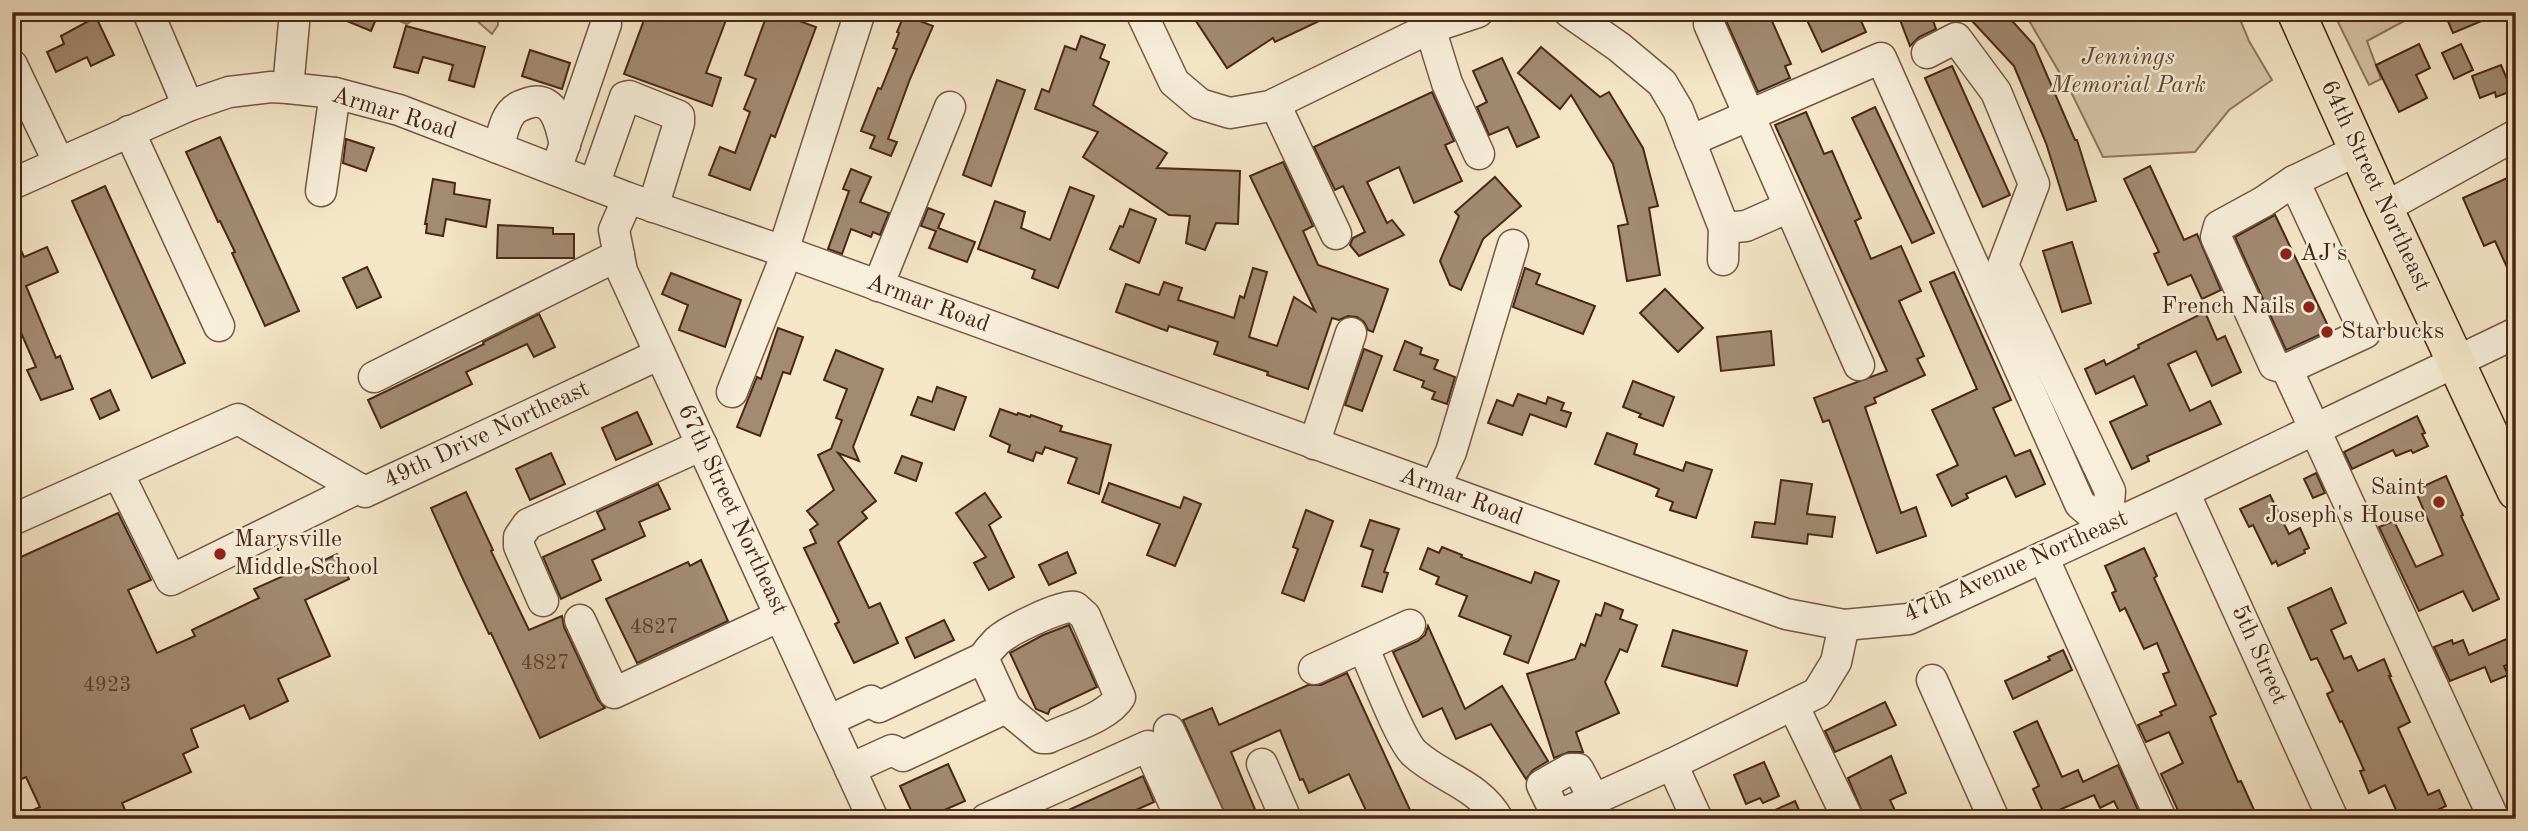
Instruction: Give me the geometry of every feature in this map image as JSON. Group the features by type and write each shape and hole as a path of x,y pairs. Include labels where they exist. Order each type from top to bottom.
{"main road":[{"name":"64th Street Northeast","path":"2295,12 2516,491"}],"street":[{"path":"148,12 188,106"},
{"path":"288,88 295,12"},
{"path":"732,392 785,252 860,12"},
{"path":"1141,12 1174,82 1200,104 1230,113 1275,104 1430,28 1478,12"},
{"path":"1569,12 1619,47 1662,83 1678,110 1724,228 1723,260"},
{"path":"560,158 606,24"},
{"path":"1709,24 1859,365"},
{"path":"1430,28 1447,83 1479,154"},
{"path":"1927,53 1956,38 1996,92 2034,184 2003,265 2110,491 2107,527"},
{"path":"1690,141 1881,58 2080,504 2107,527"},
{"path":"12,65 59,163"},
{"name":"Armar Road","path":"12,184 129,131 229,92 271,87 335,93 399,110 498,148 560,158 594,185 640,202 1786,614 1844,625"},
{"path":"321,191 335,93"},
{"name":"67th Street Northeast","path":"594,185 625,97 629,96 679,116 679,123 640,202 614,230 622,271 873,819"},
{"path":"498,148 512,111 518,106 536,101 545,103 560,123 560,158"},
{"path":"1275,104 1336,234"},
{"path":"878,286 950,107"},
{"path":"129,131 219,326"},
{"path":"2384,208 2516,135"},
{"path":"2294,181 2365,333 2287,369 2274,365 2216,237 2219,226 2294,181 2358,150"},
{"path":"1724,228 1746,226 1789,207"},
{"path":"1435,487 1451,452 1513,245"},
{"path":"374,377 619,255"},
{"path":"1314,443 1351,333"},
{"name":"47th Avenue Northeast","path":"1844,625 1909,619 2184,492 2516,333"},
{"name":"49th Drive Northeast","path":"12,520 238,419 365,492 660,354"},
{"path":"2287,369 2494,819"},
{"path":"543,601 519,546 519,537 528,524 702,445"},
{"path":"118,472 171,580 358,488"},
{"name":"5th Street","path":"2184,492 2333,819"},
{"path":"2043,557 2161,819"},
{"path":"828,721 871,701 879,707 983,658 995,642 1005,635 1063,607 1075,607 1085,617 1120,697 1116,704 1106,711 1048,738 1042,738 1006,708 983,658"},
{"path":"580,620 614,692 780,616"},
{"path":"1314,669 1410,625"},
{"path":"1554,817 1672,764 1817,693 1836,663 1844,625"},
{"path":"1363,646 1407,744 1427,763 1467,786 1498,819"},
{"path":"1931,680 1994,819"},
{"path":"1793,705 1847,819"},
{"path":"850,769 892,750 903,756 1006,708"},
{"path":"1169,730 1210,819"},
{"path":"986,819 1148,746 1181,819"},
{"path":"1262,764 1286,819"},
{"path":"1672,764 1697,819"}],"green space":[{"path":"391,12 423,12 407,24 390,17"},
{"path":"467,12 498,12 498,25 492,34"},
{"name":"Jennings Memorial Park","path":"2024,12 2237,12 2249,41 2272,80 2229,110 2195,152 2103,157 2072,94"},
{"path":"2333,12 2417,14 2367,41 2381,79 2369,85"}],"building":[{"path":"325,12 379,12 371,31"},
{"path":"647,12 729,12 706,73 721,78 712,106 624,74"},
{"path":"768,12 816,27 775,137 771,135 750,190 709,175 720,147 735,153 750,112 744,109 756,79 745,75"},
{"path":"1190,12 1338,12 1275,42 1273,38 1227,68"},
{"path":"1722,12 1768,12 1791,64 1785,66 1790,78 1758,92"},
{"path":"1819,12 1857,12 1866,32 1822,52 1806,18"},
{"path":"1897,12 1930,12 1936,29 1919,37 1910,46"},
{"path":"1983,12 2004,12 2034,45 2077,140 2096,201 2067,210 2046,143 2014,66 1973,22"},
{"path":"2444,12 2503,12 2453,33"},
{"path":"904,15 933,26 888,139 897,142 891,156 870,148 875,136 861,131 897,49 893,48"},
{"path":"96,17 114,55 91,66 87,57 56,72 47,52 64,44 61,36"},
{"path":"406,26 485,47 474,87 449,80 453,65 423,57 418,73 394,67"},
{"path":"1081,36 1105,45 1100,58 1109,62 1093,105 1167,153 1157,168 1240,171 1238,224 1216,223 1205,250 1186,243 1190,216 1169,215 1083,157 1098,132 1035,109 1042,89 1049,92 1065,46 1076,50"},
{"path":"2419,44 2430,68 2416,75 2427,98 2399,112 2376,65"},
{"path":"2461,44 2473,70 2454,79 2442,53"},
{"path":"1541,47 1600,97 1609,92 1643,148 1658,206 1649,208 1660,275 1627,281 1618,226 1628,224 1613,164 1571,95 1560,109 1518,73"},
{"path":"530,50 570,63 562,89 522,76"},
{"path":"1502,58 1539,137 1517,147 1508,127 1489,135 1477,107 1487,102 1473,71"},
{"path":"2501,65 2512,91 2496,97 2495,92 2480,98 2472,76"},
{"path":"1952,66 2010,195 1983,207 1925,78"},
{"path":"997,80 1025,90 991,186 963,175"},
{"path":"1432,92 1454,141 1445,145 1462,181 1414,203 1399,167 1367,182 1387,223 1392,220 1404,235 1359,256 1350,245 1353,238 1365,232 1343,186 1335,190 1314,147"},
{"path":"1875,107 1934,233 1912,243 1852,118"},
{"path":"1806,112 1824,154 1832,151 1861,218 1855,221 1871,259 1901,246 1921,291 1899,301 1924,356 1917,359 1925,375 1874,398 1876,403 1865,407 1901,513 1916,507 1926,536 1877,553 1829,420 1823,422 1814,398 1887,371 1775,125"},
{"path":"220,137 299,311 265,326 232,253 235,252 186,152"},
{"path":"346,139 374,148 366,171 343,163"},
{"path":"1283,162 1313,226 1303,231 1318,265 1388,289 1373,332 1357,317 1348,316 1339,320 1332,318 1308,389 1214,354 1218,342 1169,326 1167,331 1116,312 1126,284 1159,295 1164,282 1182,288 1178,300 1234,318 1240,296 1244,298 1253,268 1267,272 1249,337 1277,346 1294,297 1315,311 1250,176"},
{"path":"2150,166 2184,240 2197,234 2221,290 2202,299 2191,275 2168,285 2154,254 2159,252 2124,179"},
{"path":"851,169 871,177 860,202 889,213 880,235 873,232 871,237 851,229 842,254 828,249 849,191 843,189"},
{"path":"2516,174 2516,287 2495,241 2484,246 2463,198"},
{"path":"1495,177 1521,206 1483,239 1461,290 1450,285 1440,261 1459,216 1455,212"},
{"path":"433,179 455,183 454,194 490,200 486,227 446,219 443,236 426,233 425,224"},
{"path":"105,186 185,363 152,378 72,201"},
{"path":"1070,187 1094,196 1058,288 1032,278 1035,270 978,249 995,201 1025,212 1021,228 1050,240"},
{"path":"928,208 944,214 938,228 975,242 967,262 929,248 936,231 921,226"},
{"path":"1130,209 1156,219 1139,263 1110,249"},
{"path":"2275,215 2330,330 2286,350 2235,237"},
{"path":"498,225 553,228 553,234 574,234 574,258 497,258"},
{"path":"12,230 24,257 47,247 58,272 26,286 56,358 60,356 73,389 41,400 27,370 36,367 12,312"},
{"path":"2072,242 2091,303 2062,312 2043,251"},
{"path":"367,267 381,297 357,308 343,278"},
{"path":"1525,268 1540,274 1536,284 1595,306 1583,334 1513,307"},
{"path":"1954,272 2011,400 1993,408 2015,456 2030,450 2045,484 2016,497 2006,476 1966,494 1968,498 1952,506 1937,475 1958,465 1932,410 1977,389 1930,282"},
{"path":"671,273 741,300 725,347 679,330 688,305 662,294"},
{"path":"1665,289 1703,328 1678,352 1640,313"},
{"path":"2205,312 2217,340 2225,336 2241,372 2212,386 2196,351 2168,364 2190,411 2210,401 2221,424 2147,456 2149,461 2132,469 2110,422 2147,405 2134,376 2096,394 2085,369 2104,360 2106,365 2139,348 2138,345"},
{"path":"539,314 555,347 534,357 527,344 466,372 472,384 381,428 368,400"},
{"path":"778,328 803,337 790,374 783,372 760,436 737,427 757,377 761,379"},
{"path":"1771,331 1774,365 1721,371 1717,337"},
{"path":"1405,341 1422,348 1420,354 1438,360 1434,369 1455,377 1447,404 1432,399 1435,392 1422,387 1424,381 1394,370"},
{"path":"1364,349 1382,356 1362,411 1345,405"},
{"path":"836,350 883,369 853,447 859,461 838,453 876,501 862,512 867,518 838,542 869,608 880,603 898,643 854,663 835,624 839,622 804,548 816,543 810,530 818,524 807,511 834,490 818,455 831,449 842,420 836,418 847,389 824,380"},
{"path":"1633,381 1674,397 1663,426 1639,417 1641,414 1623,407"},
{"path":"937,387 966,397 954,430 911,415 918,397 932,402"},
{"path":"110,390 119,410 100,419 91,399"},
{"path":"1518,394 1546,404 1548,397 1564,403 1561,410 1571,413 1566,427 1530,414 1522,435 1488,423 1497,400 1513,406"},
{"path":"1000,409 1017,415 1031,415 1062,426 1060,431 1111,445 1099,494 1068,483 1077,458 1045,447 1042,454 1036,452 1033,461 1008,452 1010,445 990,436"},
{"path":"637,412 652,444 616,460 602,428"},
{"path":"2417,416 2428,446 2413,453 2411,450 2396,456 2393,450 2352,469 2344,452"},
{"path":"1607,433 1637,444 1634,454 1683,471 1686,462 1712,470 1696,518 1670,510 1673,502 1656,496 1659,489 1595,464"},
{"path":"551,453 565,484 530,500 516,469"},
{"path":"902,456 922,463 916,481 895,473"},
{"path":"2316,473 2325,493 2313,498 2304,479"},
{"path":"2446,476 2499,599 2473,611 2463,591 2419,611 2379,527 2394,521 2416,567 2443,555 2415,490"},
{"path":"1781,480 1812,484 1807,514 1835,517 1832,537 1808,534 1807,544 1752,537 1755,522 1775,524"},
{"path":"1109,483 1180,508 1184,497 1201,504 1175,566 1147,555 1160,524 1102,502"},
{"path":"658,484 670,509 639,522 645,536 592,560 601,580 561,599 543,557 605,529 597,512"},
{"path":"466,492 529,630 562,616 564,627 598,700 605,708 540,738 431,508"},
{"path":"985,493 1001,517 989,525 1014,577 989,590 974,563 986,557 956,513"},
{"path":"2270,495 2289,534 2300,528 2309,548 2304,550 2305,553 2278,566 2276,561 2272,564 2253,525 2249,527 2240,509"},
{"path":"1306,510 1333,521 1304,601 1282,593 1298,549 1293,547"},
{"path":"118,513 151,580 128,590 157,653 195,636 192,630 259,598 254,589 292,572 293,575 337,554 349,579 305,600 330,656 278,679 288,701 250,719 244,705 191,729 198,747 183,754 191,772 122,803 129,819 13,819 40,807 26,777 12,783 12,561"},
{"path":"1370,520 1399,529 1384,572 1388,573 1382,592 1362,586 1373,550 1361,546"},
{"path":"1442,547 1462,555 1461,557 1531,583 1535,572 1559,581 1528,663 1504,654 1511,636 1459,616 1467,596 1436,584 1439,577 1420,569 1428,548 1439,553"},
{"path":"2144,548 2157,576 2154,578 2216,714 2210,717 2215,729 2238,782 2241,781 2255,812 2240,819 2228,819 2224,811 2207,819 2182,819 2161,774 2183,763 2169,732 2146,742 2138,725 2162,715 2160,712 2176,705 2163,674 2169,672 2157,643 2144,649 2125,608 2120,611 2112,593 2116,591 2105,566"},
{"path":"1067,552 1076,573 1049,585 1039,565"},
{"path":"701,560 728,621 637,663 606,599 688,562 690,566"},
{"path":"2331,588 2346,623 2331,630 2344,659 2351,656 2358,671 2384,659 2410,722 2398,728 2428,795 2439,790 2446,806 2418,819 2400,819 2385,785 2369,793 2360,771 2364,770 2327,694 2333,691 2317,658 2311,660 2288,608"},
{"path":"1605,603 1623,610 1620,619 1637,625 1627,652 1620,649 1605,682 1619,713 1576,732 1583,752 1569,752 1554,758 1527,674 1575,659 1581,644 1585,646 1596,614 1601,616"},
{"path":"944,620 954,640 915,658 906,638"},
{"path":"1069,625 1097,687 1050,709 1048,714 1036,709 1010,653 1043,635"},
{"path":"1428,626 1465,709 1502,686 1548,761 1533,770 1526,779 1491,724 1456,739 1442,708 1423,717 1393,652 1418,641 1425,635"},
{"path":"1673,630 1747,651 1737,686 1662,666"},
{"path":"2516,635 2516,661 2504,666 2508,675 2491,682 2485,667 2450,681 2434,647 2452,640 2453,644 2463,640 2469,655"},
{"path":"2063,650 2072,670 2013,699 2005,681 2050,660 2048,657"},
{"path":"1347,673 1410,810 1390,819 1370,819 1349,774 1309,793 1303,779 1300,780 1280,730 1231,752 1259,819 1227,819 1183,720 1212,708 1219,725 1308,685 1321,685"},
{"path":"1885,702 1896,725 1835,752 1825,731"},
{"path":"2037,721 2062,777 2078,770 2083,782 2118,765 2142,819 2123,819 2114,801 2100,808 2094,795 2045,816 2033,789 2039,786 2014,732"},
{"path":"1891,756 1906,793 1890,800 1899,819 1865,819 1848,778"},
{"path":"1764,762 1779,796 1763,803 1760,798 1746,804 1734,775"},
{"path":"948,764 965,801 924,819 915,819 900,786"},
{"path":"1143,776 1154,802 1116,819 1049,819"},
{"path":"1795,801 1803,819 1755,819"}],"place":[{"name":"AJ's","path":"2286,254"},
{"name":"French Nails","path":"2309,307"},
{"name":"Starbucks","path":"2327,332"},
{"name":"Saint Joseph's House","path":"2439,502"},
{"name":"Marysville Middle School","path":"220,554"}]}
